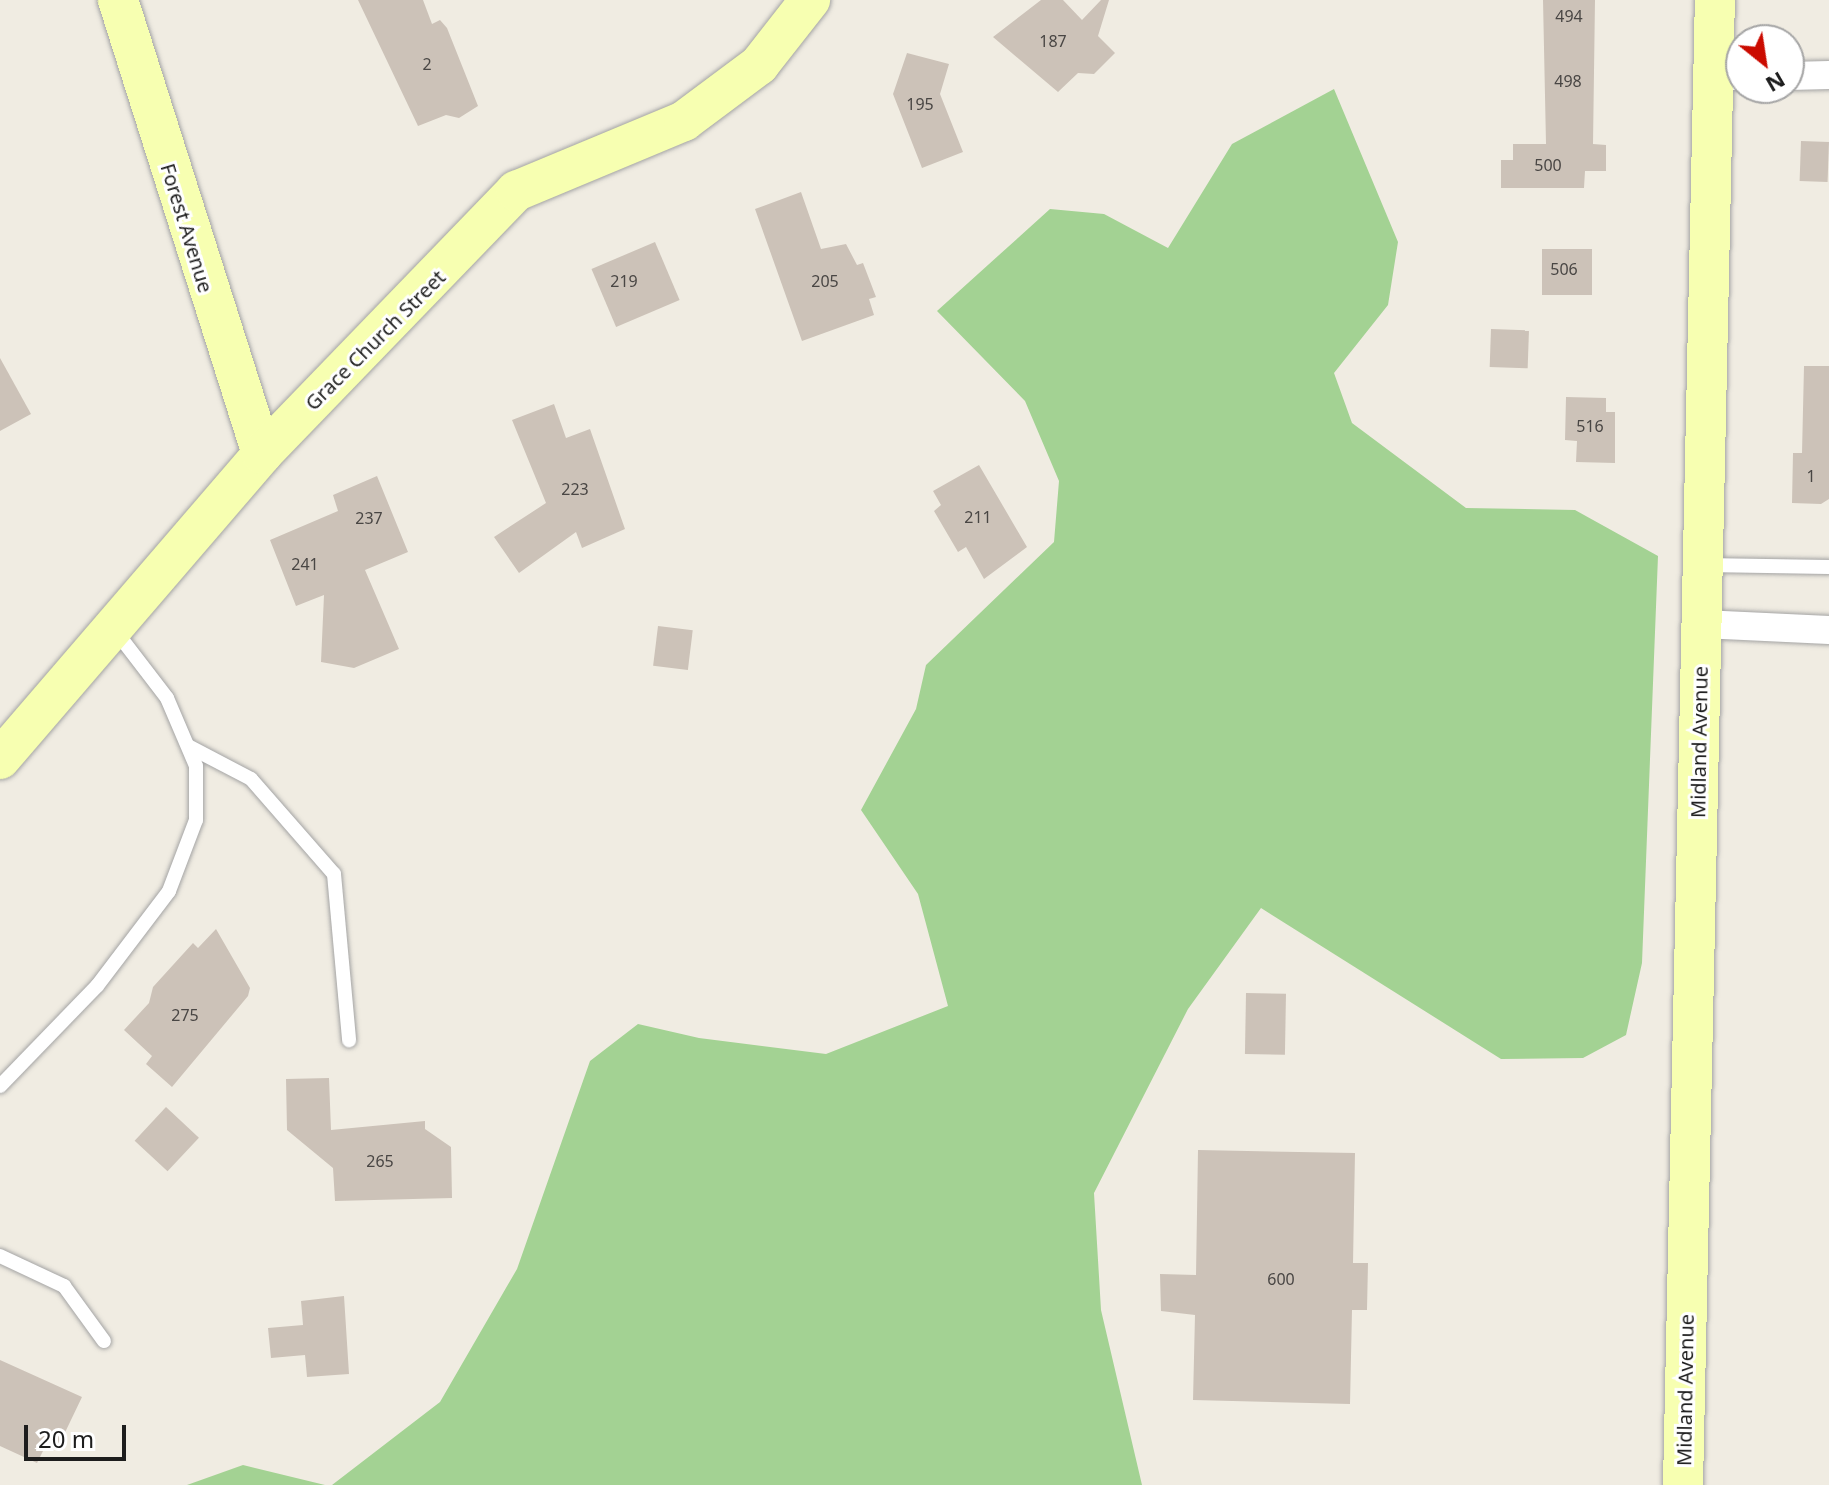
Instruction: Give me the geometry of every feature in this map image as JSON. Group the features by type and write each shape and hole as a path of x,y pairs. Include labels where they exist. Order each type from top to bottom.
{"street":[{"name":"Forest Avenue","path":"118,0 262,454"},
{"name":"Grace Church Street","path":"0,759 262,454 516,191 684,121 759,65 810,0"},
{"name":"Midland Avenue","path":"1715,0 1725,63"},
{"path":"1805,76 1829,75"},
{"name":"Midland Avenue","path":"1683,1485 1703,565 1726,104"},
{"path":"1702,624 1829,630"}],"lane":[{"path":"1703,565 1829,567"},
{"path":"0,1086 97,986 169,891 196,820 196,766 188,746 167,698 114,628"},
{"path":"188,746 251,779 334,874 349,1040"},
{"path":"0,1256 64,1286 104,1341"}],"green space":[{"path":"1334,89 1398,242 1388,305 1334,373 1352,423 1466,508 1575,510 1658,556 1642,963 1626,1035 1583,1058 1501,1059 1261,908 1188,1009 1094,1193 1101,1310 1142,1485 332,1485 440,1402 517,1269 590,1061 638,1024 699,1038 826,1054 948,1006 918,894 861,810 916,709 926,665 1054,542 1059,481 1025,401 937,311 1050,209 1104,214 1168,248 1232,144"},
{"path":"243,1465 325,1485 187,1485"}],"building":[{"path":"358,0 423,0 432,24 440,20 447,28 478,106 459,118 446,115 418,126"},
{"path":"1041,0 1063,0 1082,20 1101,0 1109,0 1098,36 1115,53 1094,74 1078,73 1058,92 993,37"},
{"path":"1543,0 1595,0 1593,144 1606,145 1606,171 1585,171 1584,188 1501,188 1501,160 1513,160 1513,144 1546,144"},
{"path":"907,53 949,64 940,94 963,152 922,168 893,94"},
{"path":"1801,141 1829,142 1828,182 1800,181"},
{"path":"801,192 821,249 846,244 857,265 863,263 876,297 869,299 874,315 802,341 755,209"},
{"path":"655,242 680,300 616,327 591,269"},
{"path":"1542,249 1592,249 1592,295 1542,295"},
{"path":"1491,329 1529,330 1528,368 1490,367"},
{"path":"0,358 31,414 0,431"},
{"path":"1804,366 1829,366 1829,499 1821,504 1792,503 1793,453 1802,453"},
{"path":"1566,397 1606,398 1606,412 1615,412 1615,463 1576,462 1577,441 1565,440"},
{"path":"554,404 566,438 590,429 625,529 582,548 576,532 519,573 494,537 546,503 512,420"},
{"path":"979,465 1027,547 984,579 966,547 958,552 934,511 941,505 933,491"},
{"path":"377,476 408,552 365,570 399,649 354,668 321,662 324,595 296,606 270,540 338,511 333,495"},
{"path":"658,626 693,630 688,670 653,666"},
{"path":"216,929 250,988 248,996 172,1087 146,1064 152,1056 124,1030 149,1003 153,987 193,943 198,948"},
{"path":"1246,993 1286,994 1285,1055 1245,1054"},
{"path":"329,1078 331,1130 425,1121 425,1129 451,1147 452,1198 335,1201 333,1168 287,1130 286,1079"},
{"path":"166,1107 199,1138 168,1171 135,1141"},
{"path":"1198,1150 1355,1153 1353,1263 1368,1263 1367,1310 1352,1310 1350,1404 1193,1400 1195,1315 1161,1311 1160,1274 1196,1275"},
{"path":"344,1296 349,1374 307,1377 305,1355 271,1358 268,1328 303,1325 301,1301"},
{"path":"0,1360 82,1397 59,1445 49,1439 37,1463 0,1446"}]}
